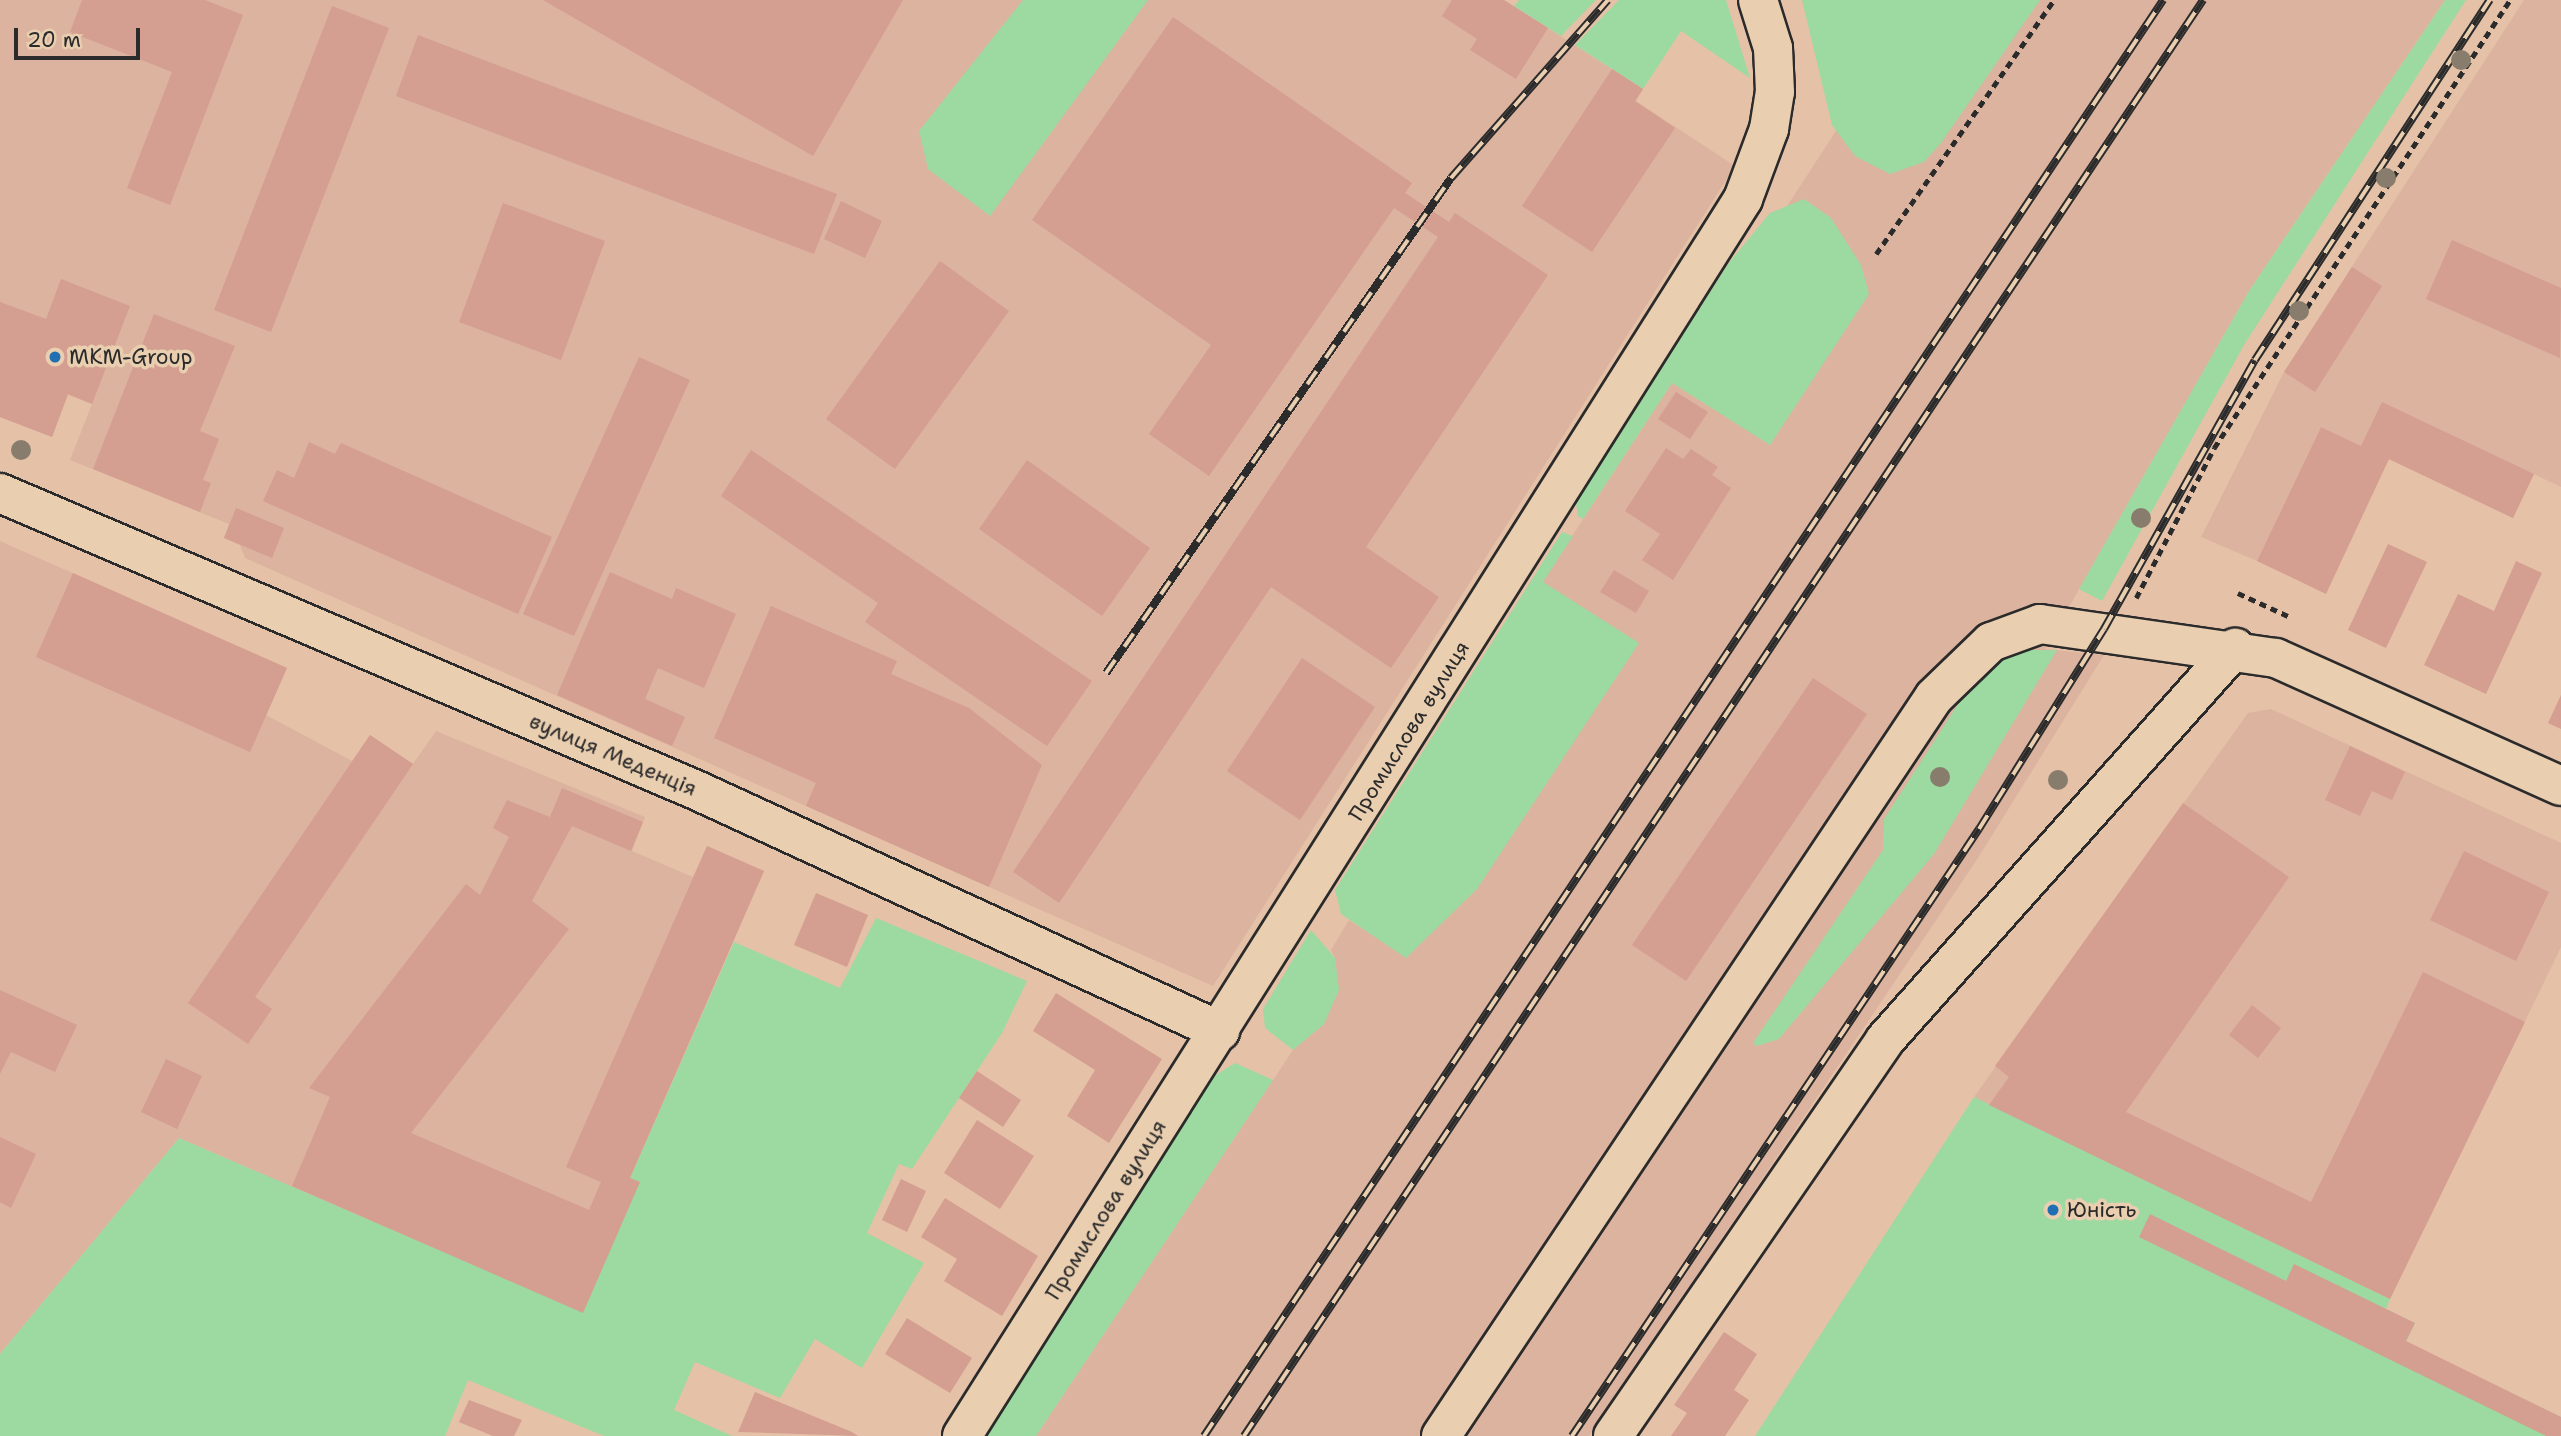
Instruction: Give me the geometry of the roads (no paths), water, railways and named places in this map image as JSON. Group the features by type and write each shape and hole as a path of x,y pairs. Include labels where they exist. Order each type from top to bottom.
{"street":[{"name":"Промислова вулиця","path":"962,1436 1743,199 1769,129 1775,92 1773,48 1758,0"},
{"name":"вулиця Меденція","path":"0,493 696,790 1220,1031"},
{"path":"1441,1436 1946,680 1973,654 2025,626 2111,630 2235,648 2306,669 2561,786"},
{"path":"1613,1436 1885,1040 2235,648"}],"railway":[{"path":"1106,673 1451,178 1608,0"},
{"path":"1204,1436 2163,0"},
{"path":"1244,1436 2203,0"},
{"path":"1572,1436 1979,829 2104,629 2255,360 2490,0"}],"place":[{"name":"MKM-Group","path":"55,357"},
{"name":"Юність","path":"2053,1210"}]}
